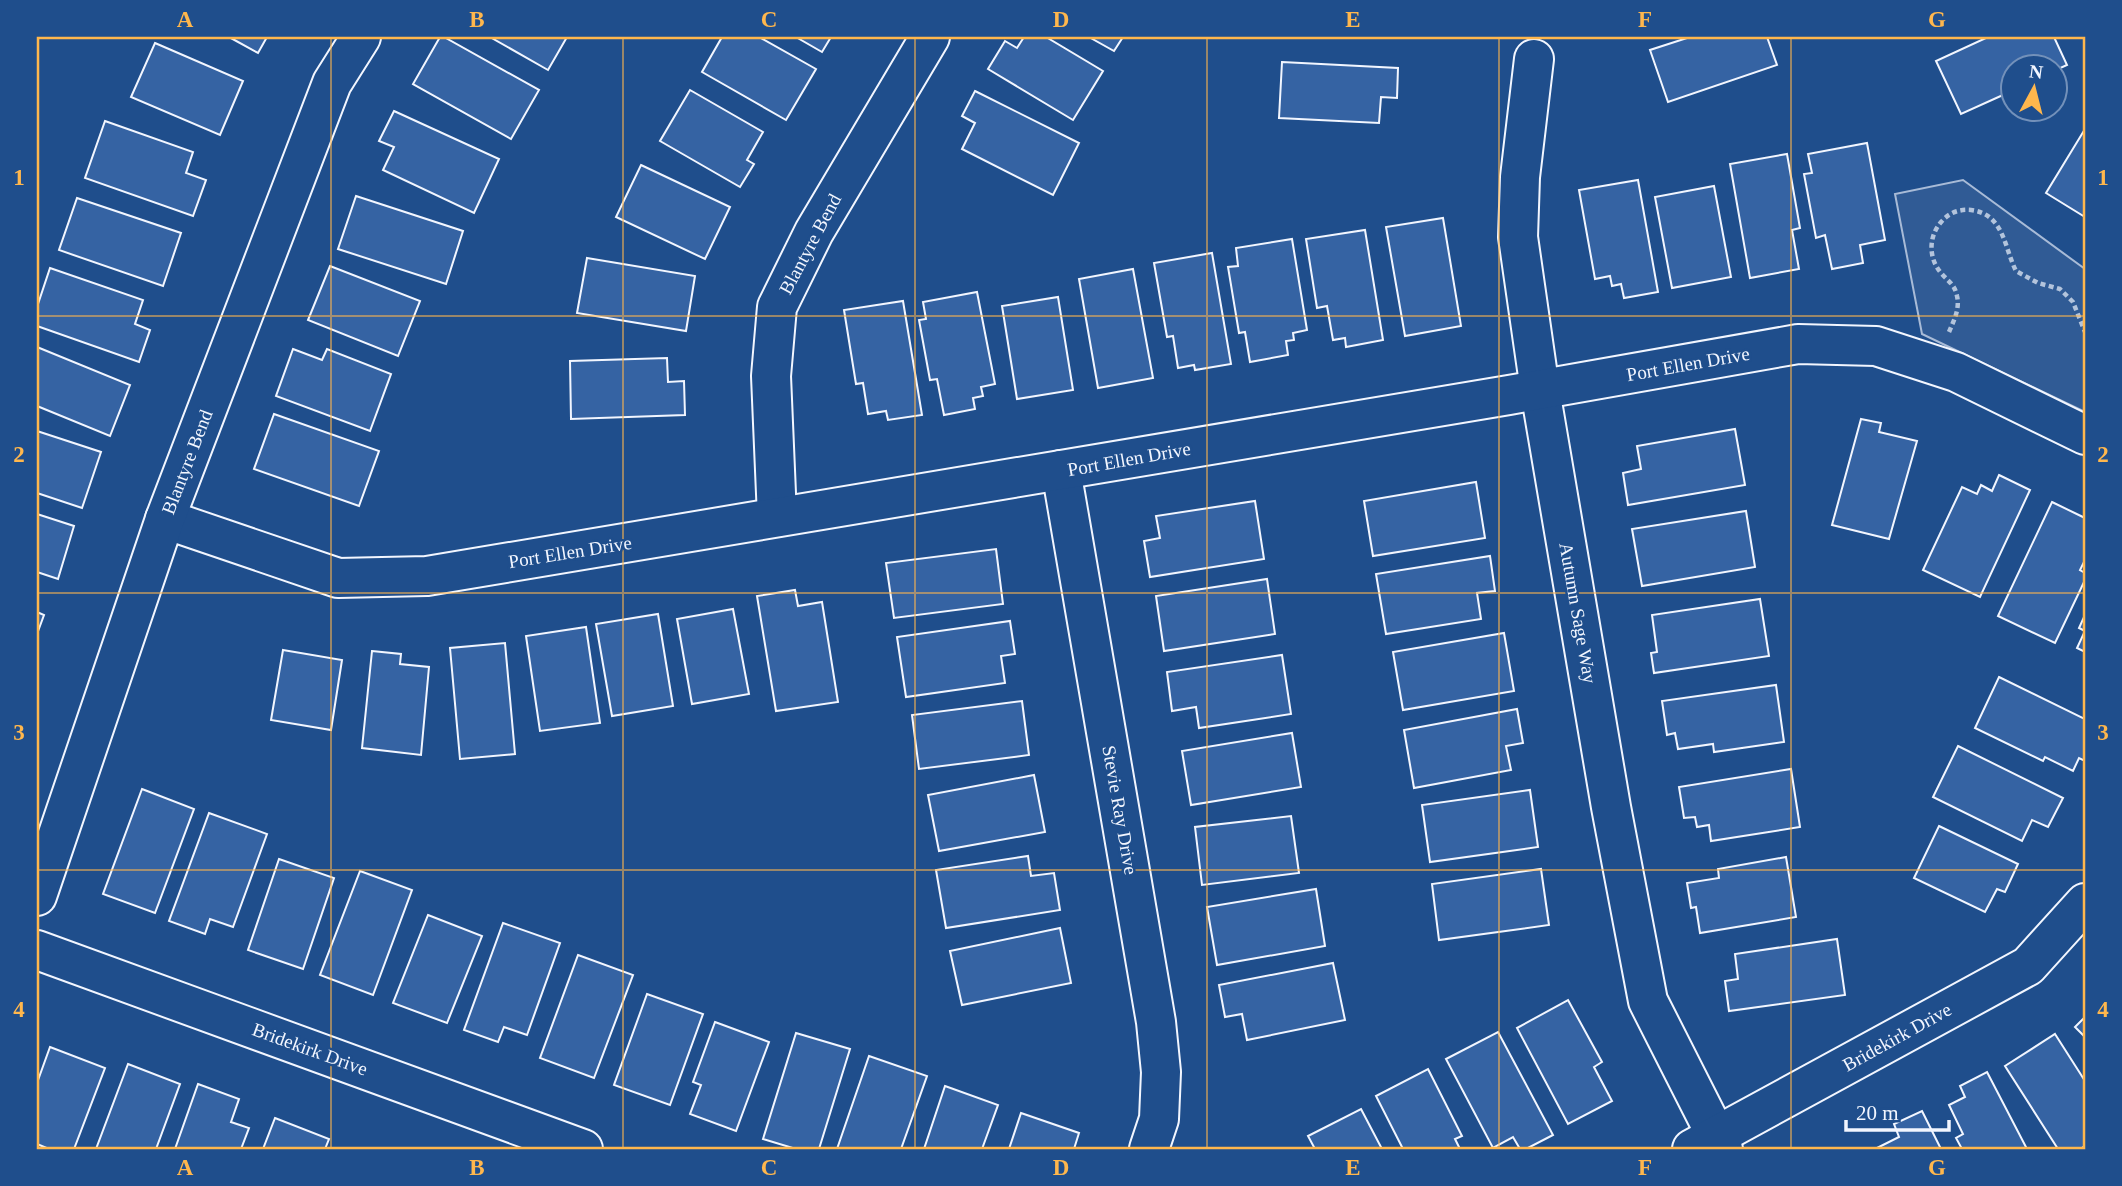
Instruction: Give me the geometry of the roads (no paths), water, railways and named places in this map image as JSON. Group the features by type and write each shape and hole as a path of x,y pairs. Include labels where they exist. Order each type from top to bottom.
{"street":[{"name":"Blantyre Bend","path":"37,896 165,519 332,83 360,37"},
{"name":"Blantyre Bend","path":"777,517 771,376 776,307 814,232 930,37"},
{"name":"Autumn Sage Way","path":"1534,59 1520,177 1518,237 1540,390 1609,794 1648,1002 1711,1145"},
{"name":"Port Ellen Drive","path":"165,519 338,578 427,576 1540,390 1798,344 1876,346 1956,372 2085,435"},
{"name":"Stevie Ray Drive","path":"1062,470 1156,1022 1161,1072 1159,1119 1149,1149"},
{"name":"Bridekirk Drive","path":"1711,1145 2028,966 2085,903"},
{"name":"Bridekirk Drive","path":"37,950 583,1149"}]}
